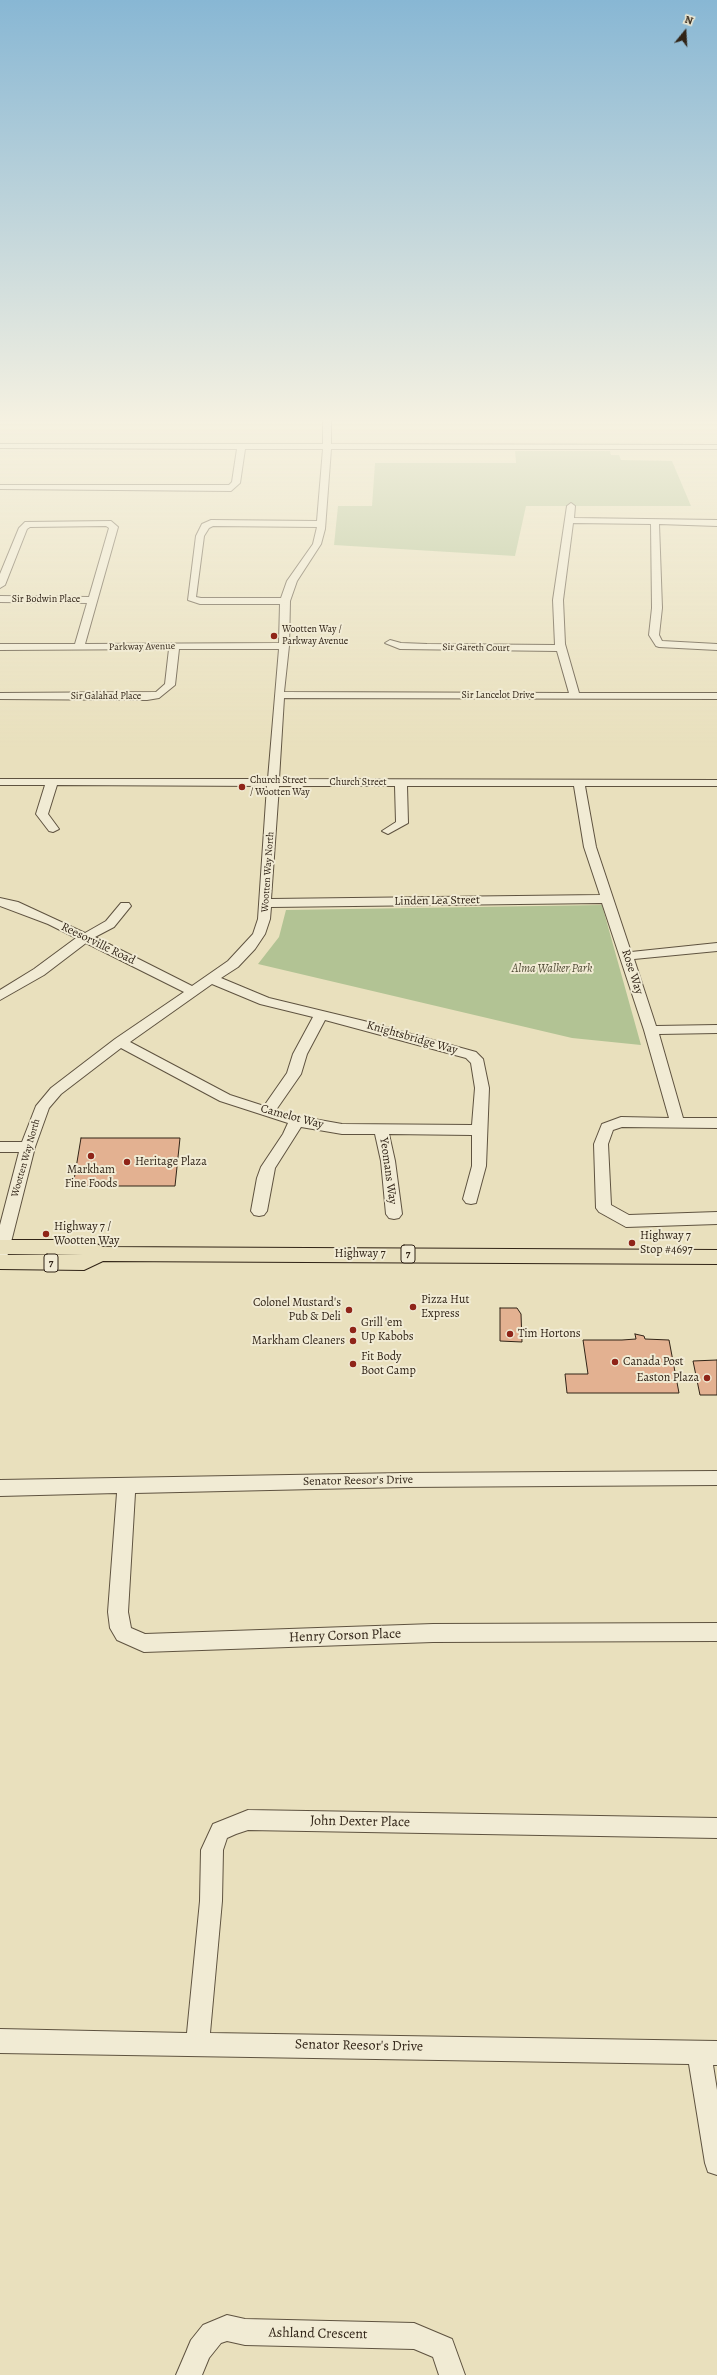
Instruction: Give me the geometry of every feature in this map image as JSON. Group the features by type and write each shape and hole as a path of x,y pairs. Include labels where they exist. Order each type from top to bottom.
{"main road":[{"name":"Highway 7","path":"0,1253 84,1263 100,1254 717,1257"}],"street":[{"name":"Sir Bodwin Place","path":"0,584 23,529"},
{"name":"Sir Bodwin Place","path":"78,647 113,529"},
{"path":"204,529 200,536 191,598 200,601 285,601"},
{"name":"Wootten Way North","path":"0,1253 36,1120 44,1106 56,1091 120,1042 233,964 251,946 264,919 281,666 284,646 285,601 292,581 317,544 321,529"},
{"path":"569,529 558,600 562,648 575,696"},
{"path":"655,529 657,608 654,635 659,644 671,646 717,647"},
{"name":"Sir Bodwin Place","path":"0,599 93,600"},
{"name":"Sir Gareth Court","path":"390,642 400,646 426,647 562,648"},
{"name":"Sir Galahad Place","path":"0,696 147,697 159,695 170,685 174,646"},
{"name":"Parkway Avenue","path":"0,647 284,646"},
{"name":"Sir Lancelot Drive","path":"280,695 717,696"},
{"name":"Church Street","path":"0,782 717,783"},
{"path":"52,782 42,814 53,829"},
{"path":"388,831 402,822 401,783"},
{"name":"Rose Way","path":"579,783 590,847 628,956 678,1124"},
{"name":"Linden Lea Street","path":"266,903 608,900"},
{"name":"Reesorville Road","path":"0,902 14,905 86,937 194,992"},
{"path":"0,996 39,972 86,937 110,924 125,906"},
{"path":"628,956 717,947"},
{"name":"Knightsbridge Way","path":"211,979 266,1001 471,1054 478,1062 482,1088 478,1166 471,1199"},
{"path":"267,1112 294,1074 300,1054 320,1015"},
{"path":"651,1030 717,1029"},
{"name":"Camelot Way","path":"120,1042 225,1098 296,1121 342,1130 479,1130"},
{"path":"259,1211 262,1202 264,1178 268,1167 290,1135 296,1121"},
{"path":"717,1123 678,1124 621,1122 607,1127 601,1144 604,1208 626,1221 717,1218"},
{"name":"Yeomans Way","path":"381,1129 388,1161 394,1214"},
{"path":"0,1147 28,1147"},
{"name":"Senator Reesor's Drive","path":"0,1488 382,1480 717,1478"},
{"name":"Henry Corson Place","path":"126,1486 118,1612 120,1628 124,1634 144,1643 433,1633 717,1632"},
{"name":"John Dexter Place","path":"197,2043 210,1901 212,1850 220,1831 233,1825 248,1820 717,1828"},
{"name":"Senator Reesor's Drive","path":"0,2041 708,2052"},
{"path":"708,2052 717,2163"},
{"name":"Ashland Crescent","path":"189,2375 200,2349 212,2334 227,2328 245,2332 414,2336 443,2348 452,2375"}],"green space":[{"path":"336,529 521,529 515,556 334,545"},
{"name":"Alma Walker Park","path":"602,905 641,1045 572,1038 258,964 279,937 286,910"}],"building":[{"name":"Heritage Plaza","path":"81,1138 180,1138 175,1186 73,1186"},
{"name":"Tim Hortons","path":"500,1308 517,1308 521,1314 522,1342 500,1341"},
{"path":"635,1334 644,1336 645,1339 669,1340 679,1393 567,1393 565,1374 588,1374 583,1340 636,1339"},
{"name":"Easton Plaza","path":"717,1360 717,1395 700,1395 693,1361"}],"place":[{"name":"Wootten Way / Parkway Avenue","path":"274,636"},
{"name":"Church Street / Wootten Way","path":"242,787"},
{"name":"Markham Fine Foods","path":"91,1156"},
{"name":"Heritage Plaza","path":"127,1162"},
{"name":"Highway 7 / Wootten Way","path":"46,1234"},
{"name":"Highway 7 Stop #4697","path":"632,1243"},
{"name":"Pizza Hut Express","path":"413,1307"},
{"name":"Colonel Mustard's Pub & Deli","path":"349,1310"},
{"name":"Grill 'em Up Kabobs","path":"353,1330"},
{"name":"Tim Hortons","path":"510,1334"},
{"name":"Markham Cleaners","path":"353,1341"},
{"name":"Canada Post","path":"615,1362"},
{"name":"Fit Body Boot Camp","path":"353,1364"},
{"name":"Easton Plaza","path":"707,1378"}]}
